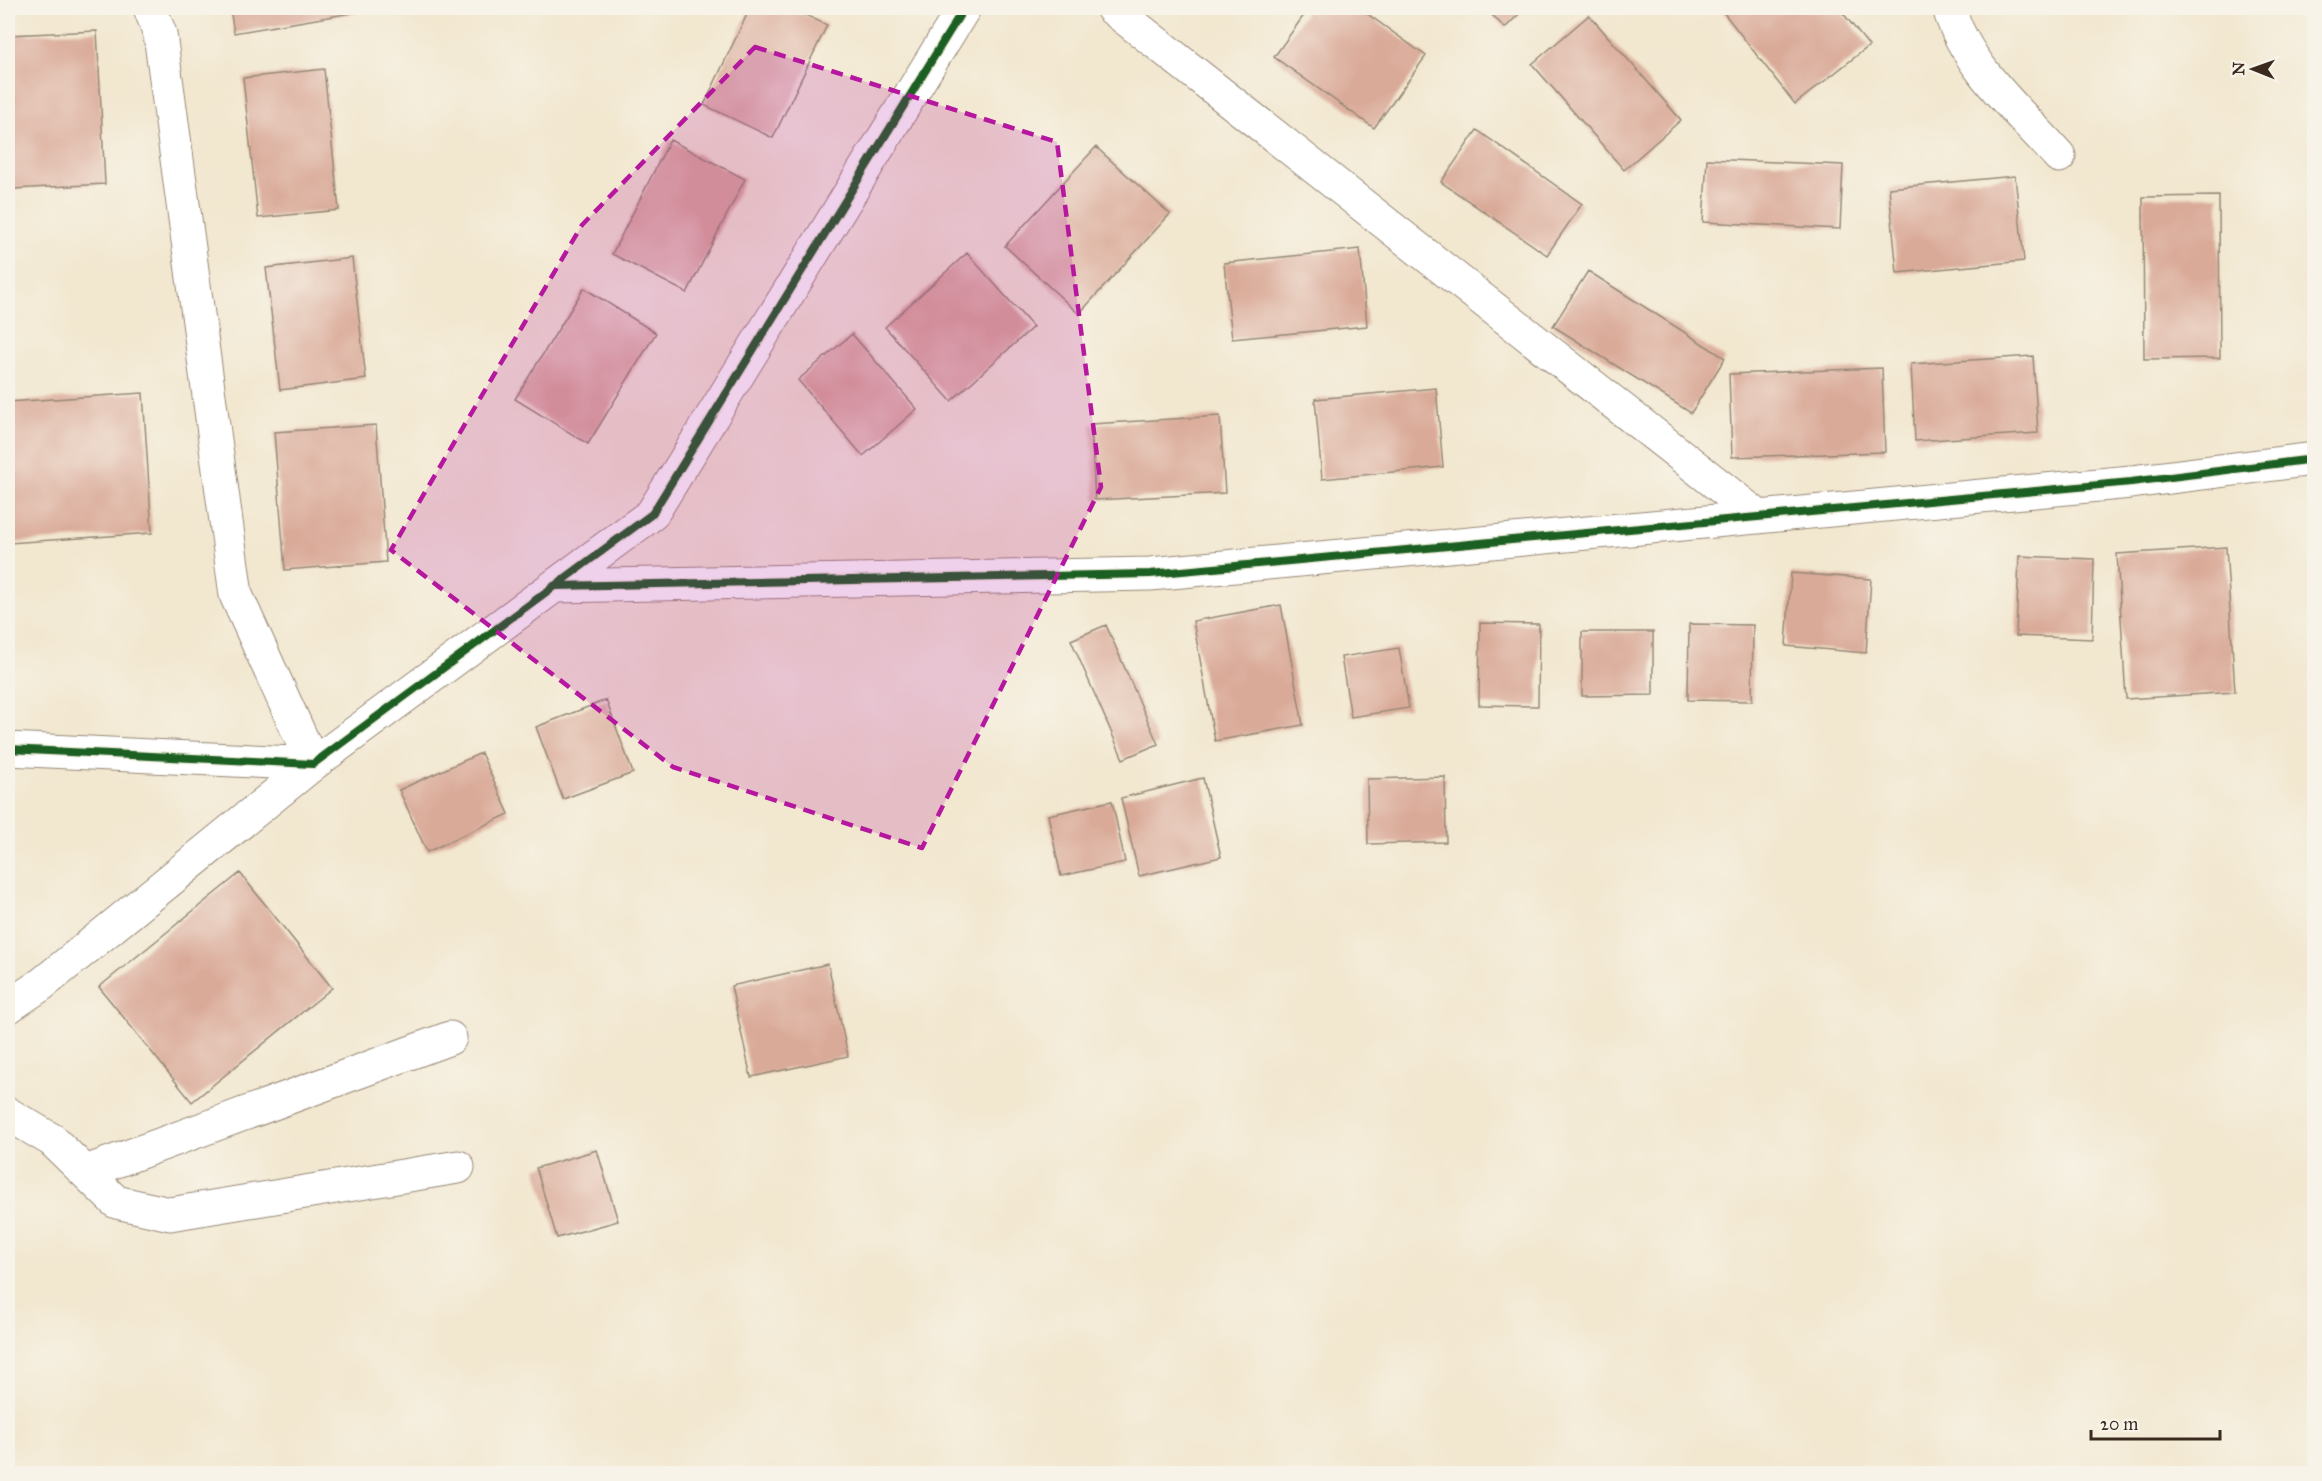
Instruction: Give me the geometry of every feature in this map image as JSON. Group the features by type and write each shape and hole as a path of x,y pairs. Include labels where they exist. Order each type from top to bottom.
{"street":[{"path":"150,8 160,34 236,595 313,764"},
{"path":"8,1007 42,984 313,764 652,514 964,8"},
{"path":"1112,8 1759,517"},
{"path":"1949,8 1979,68 2059,156"},
{"path":"554,586 1150,574 2132,482 2314,459"},
{"path":"8,749 313,764"},
{"path":"86,1172 450,1038"},
{"path":"8,1114 52,1140 116,1202 170,1214 458,1167"}],"highlighted area":[{"path":"755,47 1057,142 1101,487 922,848 673,767 391,550 582,225"}],"building":[{"path":"230,8 357,8 358,12 234,33"},
{"path":"750,8 791,8 827,25 773,138 704,105"},
{"path":"1309,8 1359,8 1426,56 1374,128 1274,57"},
{"path":"1485,8 1525,8 1505,28"},
{"path":"1720,8 1839,8 1869,46 1795,104"},
{"path":"1589,15 1681,120 1624,170 1532,64"},
{"path":"97,31 105,184 13,189 8,35"},
{"path":"324,69 339,210 258,218 243,78"},
{"path":"1477,130 1582,204 1547,255 1441,182"},
{"path":"670,140 745,179 687,293 612,254"},
{"path":"1096,147 1170,214 1079,314 1005,246"},
{"path":"1707,159 1843,165 1840,229 1703,222"},
{"path":"2015,176 2024,261 1897,273 1889,188"},
{"path":"2219,196 2220,358 2144,359 2143,197"},
{"path":"1360,249 1367,326 1232,339 1224,263"},
{"path":"967,253 1033,327 951,401 885,327"},
{"path":"352,258 366,379 280,390 266,268"},
{"path":"1588,271 1725,358 1691,413 1553,326"},
{"path":"584,288 656,333 588,444 515,399"},
{"path":"852,334 917,409 863,456 798,380"},
{"path":"2033,356 2038,433 1915,441 1911,364"},
{"path":"1882,368 1885,452 1732,457 1729,374"},
{"path":"1436,388 1443,467 1322,479 1315,399"},
{"path":"143,393 152,533 9,543 8,402"},
{"path":"1220,416 1225,493 1095,500 1091,424"},
{"path":"376,425 386,562 285,570 274,432"},
{"path":"2226,547 2235,692 2126,699 2117,554"},
{"path":"2019,556 2094,559 2092,639 2016,636"},
{"path":"1791,573 1871,579 1866,653 1786,646"},
{"path":"1281,605 1303,725 1215,741 1193,621"},
{"path":"1480,623 1539,624 1538,706 1479,705"},
{"path":"1689,624 1753,625 1752,701 1688,700"},
{"path":"1106,625 1158,744 1123,759 1071,640"},
{"path":"1582,632 1653,632 1653,695 1582,696"},
{"path":"1399,648 1409,708 1351,717 1341,657"},
{"path":"606,700 633,773 563,799 536,727"},
{"path":"481,753 509,814 427,852 399,790"},
{"path":"1445,777 1446,842 1368,844 1367,779"},
{"path":"1203,778 1221,857 1139,876 1121,798"},
{"path":"1112,801 1125,862 1061,876 1048,815"},
{"path":"240,873 332,988 192,1102 99,987"},
{"path":"828,964 848,1056 751,1077 731,986"},
{"path":"597,1150 618,1221 557,1238 536,1168"}],"cycle path":[{"path":"8,749 313,764 652,514 964,8"},
{"path":"554,586 1150,574 2131,482 2314,459"}]}
